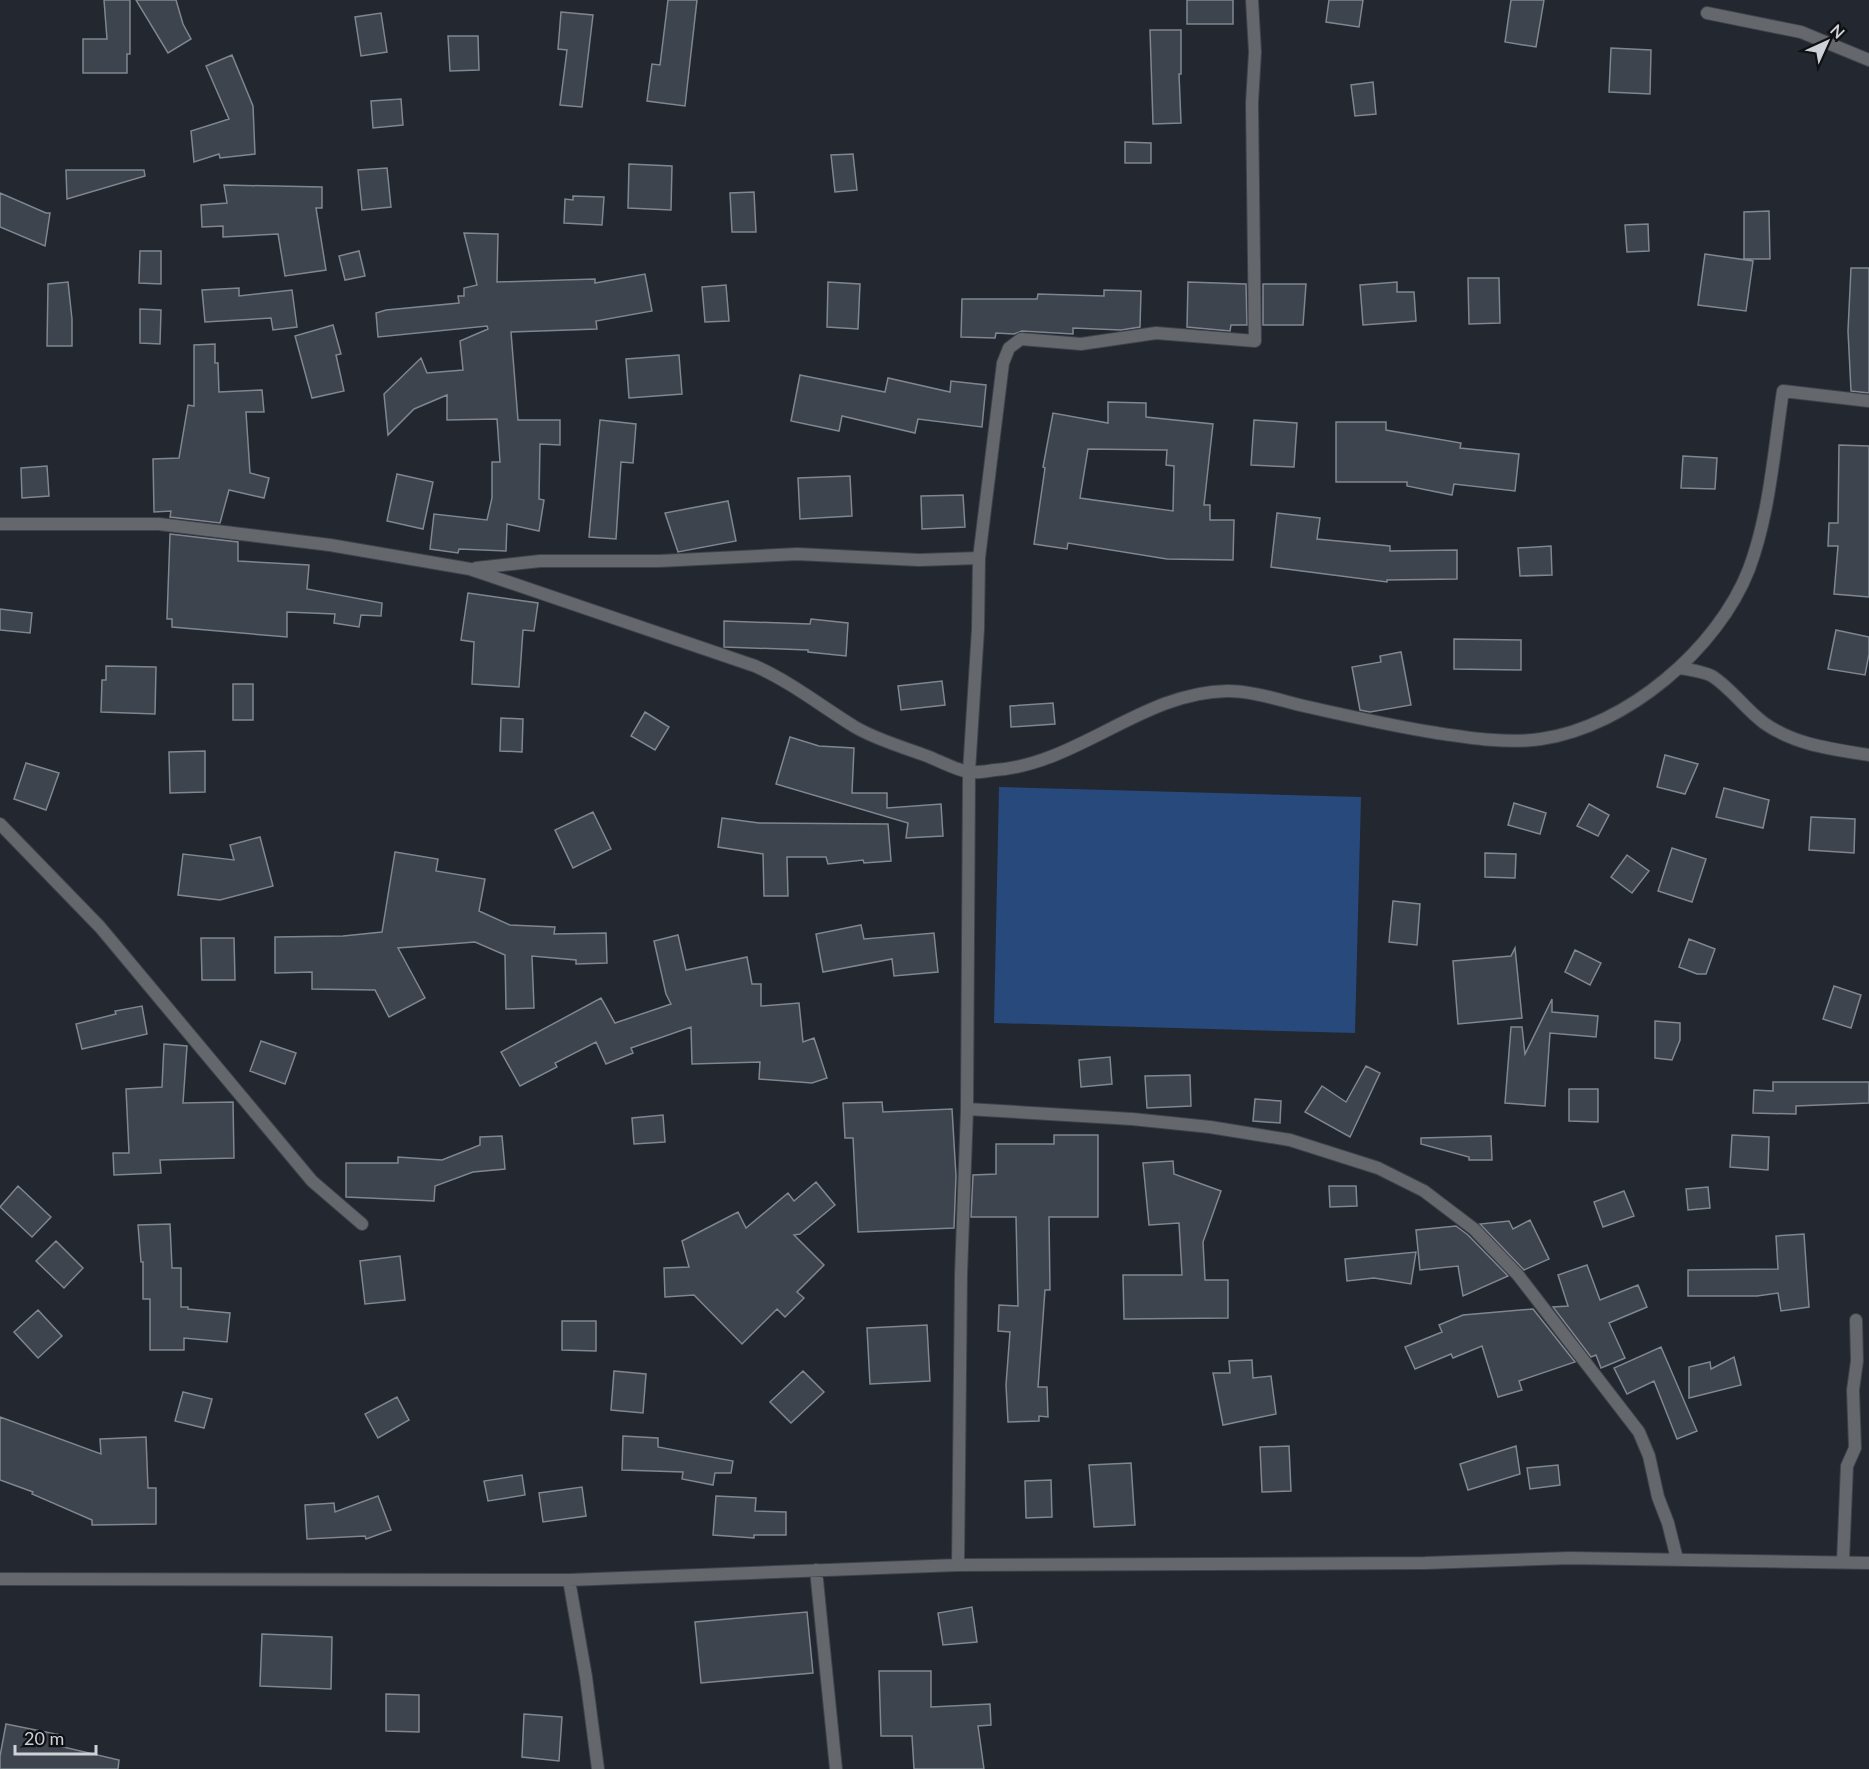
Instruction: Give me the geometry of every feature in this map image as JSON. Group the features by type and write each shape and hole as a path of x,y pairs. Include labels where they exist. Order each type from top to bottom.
{"street":[{"path":"958,1565 961,1275 968,1109 969,772 978,629 979,558 1003,363 1009,348 1021,339 1081,344 1156,333 1254,341 1256,314 1252,103 1255,52 1252,0"},
{"path":"1707,13 1801,32 1869,60"},
{"path":"0,524 159,524 330,545 470,569 755,666 783,679 856,728 969,772 1013,769 1044,761 1161,706 1200,694 1227,692 1252,694 1368,720 1440,733 1518,741 1543,739 1605,719 1680,668 1706,641 1726,615 1749,569 1764,515 1783,391 1869,401"},
{"path":"470,569 540,561 658,561 797,554 919,560 979,558"},
{"path":"1680,668 1712,677 1764,723 1792,739 1823,748 1869,755"},
{"path":"0,824 100,927 312,1181 362,1224"},
{"path":"968,1109 1154,1121 1210,1127 1290,1140 1378,1168 1424,1191 1474,1229 1518,1275 1639,1432 1649,1456 1658,1497 1668,1523 1677,1559"},
{"path":"1843,1561 1847,1466 1855,1448 1853,1390 1857,1361 1856,1320"},
{"path":"0,1579 569,1580 958,1565 1425,1563 1570,1558 1869,1563"},
{"path":"816,1570 836,1769"},
{"path":"569,1580 586,1677 597,1769"}],"shaded area":[{"path":"999,787 1361,797 1355,1033 994,1023"}],"building":[{"path":"104,0 130,0 130,54 127,54 127,73 83,73 83,39 107,39"},
{"path":"136,0 176,0 183,24 191,39 168,53"},
{"path":"668,0 697,0 685,106 647,101 652,64 660,65"},
{"path":"1187,0 1233,0 1233,24 1187,24"},
{"path":"1329,0 1363,0 1359,27 1326,22"},
{"path":"1511,0 1544,0 1536,47 1505,42"},
{"path":"561,12 593,15 582,107 560,105 567,50 558,49"},
{"path":"381,13 387,52 361,56 355,17"},
{"path":"1150,30 1181,30 1181,74 1179,74 1181,123 1153,124"},
{"path":"448,36 478,36 479,70 450,71"},
{"path":"1611,48 1651,50 1650,94 1609,92"},
{"path":"232,55 253,106 255,154 220,158 219,154 194,162 191,131 229,119 206,66"},
{"path":"1373,82 1376,114 1355,116 1351,85"},
{"path":"401,99 403,125 373,128 371,101"},
{"path":"1125,142 1151,143 1151,163 1125,163"},
{"path":"853,154 857,190 835,192 831,155"},
{"path":"629,164 672,166 671,210 628,208"},
{"path":"387,168 391,207 362,210 358,170"},
{"path":"66,170 144,170 145,176 67,199"},
{"path":"224,185 322,187 322,208 316,208 326,270 285,276 278,234 223,237 223,226 202,227 201,205 227,203"},
{"path":"754,192 756,232 732,232 730,193"},
{"path":"0,193 50,213 45,246 0,227"},
{"path":"573,196 604,197 602,225 564,223 565,199 573,200"},
{"path":"1769,211 1770,259 1744,259 1744,212"},
{"path":"1648,224 1649,251 1627,252 1625,225"},
{"path":"464,233 498,234 497,282 595,279 595,283 645,274 652,311 596,321 597,329 511,332 518,420 560,420 560,445 540,444 539,499 544,500 539,531 507,524 506,551 459,549 458,553 430,549 434,514 487,520 492,498 492,462 500,462 497,419 447,420 447,395 414,409 388,435 384,394 421,358 427,373 463,370 460,341 488,329 487,326 378,337 376,313 459,303 458,296 464,296 464,288 477,285"},
{"path":"140,251 161,251 161,284 139,283"},
{"path":"359,251 365,276 345,280 339,256"},
{"path":"1705,254 1753,261 1746,311 1698,305"},
{"path":"1851,268 1869,268 1869,393 1851,391 1848,331"},
{"path":"1468,278 1499,278 1500,323 1469,324"},
{"path":"68,282 72,346 47,346 48,284"},
{"path":"828,282 860,284 858,329 827,327"},
{"path":"1188,282 1246,284 1247,325 1231,325 1230,331 1187,327"},
{"path":"1397,282 1397,292 1414,292 1416,321 1363,325 1360,285"},
{"path":"1263,284 1306,284 1303,325 1263,325"},
{"path":"726,285 729,321 705,322 702,287"},
{"path":"239,288 239,296 292,290 297,327 273,330 271,318 205,322 202,290"},
{"path":"1104,290 1141,291 1140,327 1121,330 1073,328 1073,334 1022,331 1014,334 996,333 995,338 961,337 962,299 1037,299 1038,294 1104,296"},
{"path":"140,309 161,310 160,344 140,343"},
{"path":"333,325 341,354 336,355 344,391 312,398 295,336"},
{"path":"215,344 219,392 262,390 264,412 246,412 250,473 269,478 264,498 229,490 220,523 170,517 171,511 154,512 153,459 179,458 188,405 194,406 194,345"},
{"path":"679,355 682,394 629,398 626,359"},
{"path":"800,375 885,392 888,378 950,392 951,381 986,385 982,427 918,419 915,433 842,416 839,431 791,421"},
{"path":"1108,402 1146,403 1146,417 1213,424 1204,505 1210,505 1210,520 1234,520 1233,560 1167,559 1068,543 1067,549 1034,544 1045,468 1043,467 1053,413 1108,423","holes":["1088,449 1167,450 1166,465 1174,466 1173,511 1080,498"]},
{"path":"600,420 636,424 633,463 621,462 616,539 589,537"},
{"path":"1254,420 1297,423 1294,467 1251,465"},
{"path":"1336,422 1386,422 1386,430 1461,443 1460,448 1519,454 1515,491 1454,484 1452,495 1407,486 1407,482 1336,482"},
{"path":"1839,445 1869,446 1869,597 1834,594 1838,546 1828,546 1829,523 1838,523"},
{"path":"1683,456 1717,458 1715,489 1681,488"},
{"path":"47,466 49,496 22,498 21,468"},
{"path":"397,474 433,482 423,529 387,521"},
{"path":"850,476 852,516 800,519 798,478"},
{"path":"963,495 965,527 922,529 921,496"},
{"path":"728,501 736,541 678,552 665,513"},
{"path":"1277,513 1320,518 1317,539 1390,546 1390,551 1457,550 1457,579 1387,580 1387,582 1271,567"},
{"path":"170,534 238,542 238,561 309,565 307,589 382,603 381,616 361,615 359,627 334,623 335,614 287,612 287,637 172,627 172,619 167,619"},
{"path":"1551,546 1552,575 1520,576 1518,548"},
{"path":"468,593 538,603 534,631 523,630 519,687 472,684 474,642 461,640"},
{"path":"0,609 32,613 30,633 0,630"},
{"path":"811,619 848,623 846,656 808,652 808,650 724,647 724,621 810,624"},
{"path":"1836,630 1869,637 1865,675 1828,669"},
{"path":"1454,639 1521,640 1521,670 1454,669"},
{"path":"1401,652 1411,705 1370,712 1360,710 1352,667 1381,662 1380,656"},
{"path":"106,666 156,667 155,714 101,712 102,680 106,680"},
{"path":"942,681 945,705 901,710 898,686"},
{"path":"233,684 253,684 253,720 233,720"},
{"path":"1053,703 1055,724 1011,727 1010,706"},
{"path":"645,712 669,727 655,750 631,736"},
{"path":"501,718 523,719 522,752 500,751"},
{"path":"790,737 819,746 854,748 852,793 887,793 887,808 941,804 943,836 906,838 908,823 776,784"},
{"path":"205,751 205,792 170,793 169,752"},
{"path":"1665,755 1698,764 1685,794 1657,787"},
{"path":"26,763 59,773 46,810 14,799"},
{"path":"1724,788 1769,800 1763,828 1716,817"},
{"path":"1514,803 1546,813 1540,834 1508,825"},
{"path":"1589,804 1609,815 1598,836 1577,826"},
{"path":"593,812 611,849 573,868 555,830"},
{"path":"1811,817 1855,819 1854,853 1809,850"},
{"path":"722,818 759,823 888,824 891,861 864,863 863,860 828,864 826,857 787,857 788,896 764,896 763,854 718,847"},
{"path":"260,837 273,886 220,900 178,895 183,854 234,860 230,845"},
{"path":"1672,848 1706,859 1692,902 1658,891"},
{"path":"395,852 438,859 436,871 485,879 479,911 510,925 555,927 554,934 606,933 607,963 576,964 576,960 532,956 534,1008 506,1009 505,955 475,942 398,948 425,998 389,1017 375,990 312,989 312,972 275,973 275,937 343,936 382,932"},
{"path":"1485,853 1516,854 1515,878 1485,877"},
{"path":"1627,855 1649,871 1632,893 1611,877"},
{"path":"1393,901 1420,904 1417,945 1389,942"},
{"path":"861,925 864,939 934,933 938,972 894,976 892,959 823,972 816,934"},
{"path":"678,935 686,970 747,957 752,984 761,984 761,1006 799,1003 803,1042 814,1038 827,1078 812,1083 759,1079 760,1062 692,1064 691,1027 631,1048 633,1053 606,1064 596,1042 555,1063 557,1067 520,1086 501,1052 601,998 615,1023 671,1004 666,994 654,941"},
{"path":"201,938 234,938 235,980 202,980"},
{"path":"1689,939 1715,949 1706,974 1697,974 1679,967"},
{"path":"1515,948 1522,1018 1458,1024 1453,961 1511,956"},
{"path":"1575,950 1601,963 1590,985 1565,972"},
{"path":"1834,986 1861,995 1851,1028 1823,1019"},
{"path":"1552,999 1552,1012 1598,1016 1596,1037 1550,1033 1545,1106 1505,1103 1511,1027 1522,1027 1525,1054"},
{"path":"142,1006 147,1034 82,1049 76,1024 116,1014 115,1011"},
{"path":"1655,1021 1680,1023 1680,1040 1672,1060 1655,1058"},
{"path":"261,1041 296,1053 285,1084 250,1071"},
{"path":"164,1044 187,1046 183,1103 233,1102 234,1158 160,1160 161,1173 114,1175 113,1153 129,1153 126,1089 162,1087"},
{"path":"1110,1057 1112,1084 1081,1087 1079,1060"},
{"path":"1366,1066 1380,1073 1350,1137 1305,1112 1322,1086 1346,1102"},
{"path":"1190,1075 1191,1106 1147,1108 1145,1076"},
{"path":"1773,1082 1869,1082 1869,1103 1796,1106 1796,1114 1753,1113 1754,1090 1773,1091"},
{"path":"1569,1089 1598,1089 1598,1122 1569,1121"},
{"path":"1255,1099 1281,1101 1280,1123 1253,1121"},
{"path":"882,1102 883,1112 952,1109 956,1176 954,1228 858,1232 853,1138 845,1138 843,1103"},
{"path":"663,1115 665,1142 634,1144 632,1118"},
{"path":"1054,1135 1098,1135 1098,1217 1049,1217 1050,1290 1045,1290 1038,1387 1047,1387 1048,1417 1039,1416 1039,1421 1008,1422 1006,1385 1010,1332 998,1331 999,1305 1018,1306 1016,1217 971,1217 973,1175 996,1174 996,1144 1054,1144"},
{"path":"1732,1135 1769,1137 1768,1170 1730,1167"},
{"path":"502,1136 505,1169 473,1172 435,1186 434,1201 346,1197 346,1163 398,1163 398,1157 442,1160 480,1145 480,1137"},
{"path":"1491,1136 1492,1160 1469,1160 1469,1157 1421,1144 1421,1138"},
{"path":"1173,1161 1174,1174 1221,1191 1203,1242 1205,1280 1228,1280 1228,1318 1124,1319 1123,1275 1182,1275 1179,1223 1149,1225 1143,1163"},
{"path":"816,1182 835,1205 800,1234 794,1235 824,1265 797,1292 804,1298 785,1317 777,1309 742,1344 694,1295 665,1297 664,1268 689,1267 682,1241 738,1212 746,1228 788,1193 794,1201"},
{"path":"18,1186 51,1217 32,1237 0,1207"},
{"path":"1329,1186 1356,1186 1357,1206 1330,1207"},
{"path":"1708,1187 1710,1208 1688,1210 1686,1189"},
{"path":"1624,1191 1634,1216 1603,1227 1594,1202"},
{"path":"1530,1220 1549,1259 1524,1270 1480,1224 1509,1221 1513,1229"},
{"path":"170,1224 172,1268 181,1268 181,1307 230,1313 227,1342 184,1338 184,1350 150,1350 150,1299 143,1299 143,1262 141,1262 138,1225"},
{"path":"1456,1226 1468,1235 1508,1276 1463,1296 1458,1266 1420,1270 1416,1230"},
{"path":"1804,1234 1809,1307 1781,1311 1778,1293 1757,1296 1688,1296 1688,1270 1778,1269 1776,1236"},
{"path":"56,1241 83,1268 64,1288 36,1261"},
{"path":"1416,1252 1411,1284 1374,1278 1347,1281 1345,1259"},
{"path":"400,1256 405,1300 365,1304 360,1261"},
{"path":"1587,1265 1600,1300 1638,1285 1647,1307 1609,1323 1625,1358 1601,1368 1596,1355 1591,1357 1553,1307 1568,1306 1558,1275"},
{"path":"1533,1309 1575,1362 1519,1381 1522,1390 1498,1397 1482,1346 1453,1358 1451,1354 1415,1369 1405,1347 1442,1332 1439,1325 1463,1315"},
{"path":"38,1310 62,1336 38,1358 14,1332"},
{"path":"562,1321 596,1321 596,1351 562,1350"},
{"path":"927,1325 930,1381 870,1384 867,1328"},
{"path":"1661,1347 1697,1431 1677,1439 1654,1381 1627,1394 1614,1368"},
{"path":"1734,1357 1741,1385 1689,1398 1689,1367 1710,1362 1711,1369"},
{"path":"1252,1360 1253,1378 1271,1376 1276,1414 1223,1425 1213,1373 1230,1373 1229,1361"},
{"path":"614,1371 646,1374 643,1413 611,1410"},
{"path":"803,1371 824,1392 791,1423 770,1402"},
{"path":"183,1392 212,1399 204,1428 175,1421"},
{"path":"397,1397 409,1420 378,1438 365,1414"},
{"path":"0,1417 101,1454 100,1439 146,1437 148,1488 156,1488 156,1524 92,1525 92,1520 32,1494 33,1492 0,1480"},
{"path":"623,1436 658,1438 658,1447 733,1461 731,1473 715,1473 713,1485 682,1479 683,1472 622,1470"},
{"path":"1289,1446 1291,1491 1262,1492 1260,1447"},
{"path":"1516,1446 1520,1474 1468,1490 1460,1464"},
{"path":"1131,1463 1135,1525 1094,1527 1089,1465"},
{"path":"1558,1465 1560,1485 1530,1489 1527,1468"},
{"path":"522,1475 525,1495 488,1501 484,1481"},
{"path":"1051,1480 1052,1517 1026,1518 1025,1481"},
{"path":"582,1487 586,1516 543,1522 539,1493"},
{"path":"378,1496 391,1530 366,1539 365,1536 307,1539 305,1505 334,1503 335,1512"},
{"path":"716,1496 756,1498 755,1511 786,1512 786,1535 754,1535 754,1538 713,1535"},
{"path":"972,1607 977,1642 943,1645 938,1613"},
{"path":"807,1612 813,1673 701,1683 695,1622"},
{"path":"262,1634 332,1637 331,1689 260,1686"},
{"path":"879,1671 931,1671 931,1707 990,1704 991,1725 978,1726 984,1769 914,1769 912,1736 881,1736"},
{"path":"386,1694 419,1695 419,1732 386,1731"},
{"path":"524,1714 562,1717 559,1761 522,1757"},
{"path":"6,1724 61,1735 59,1746 119,1760 118,1769 0,1769"}]}
